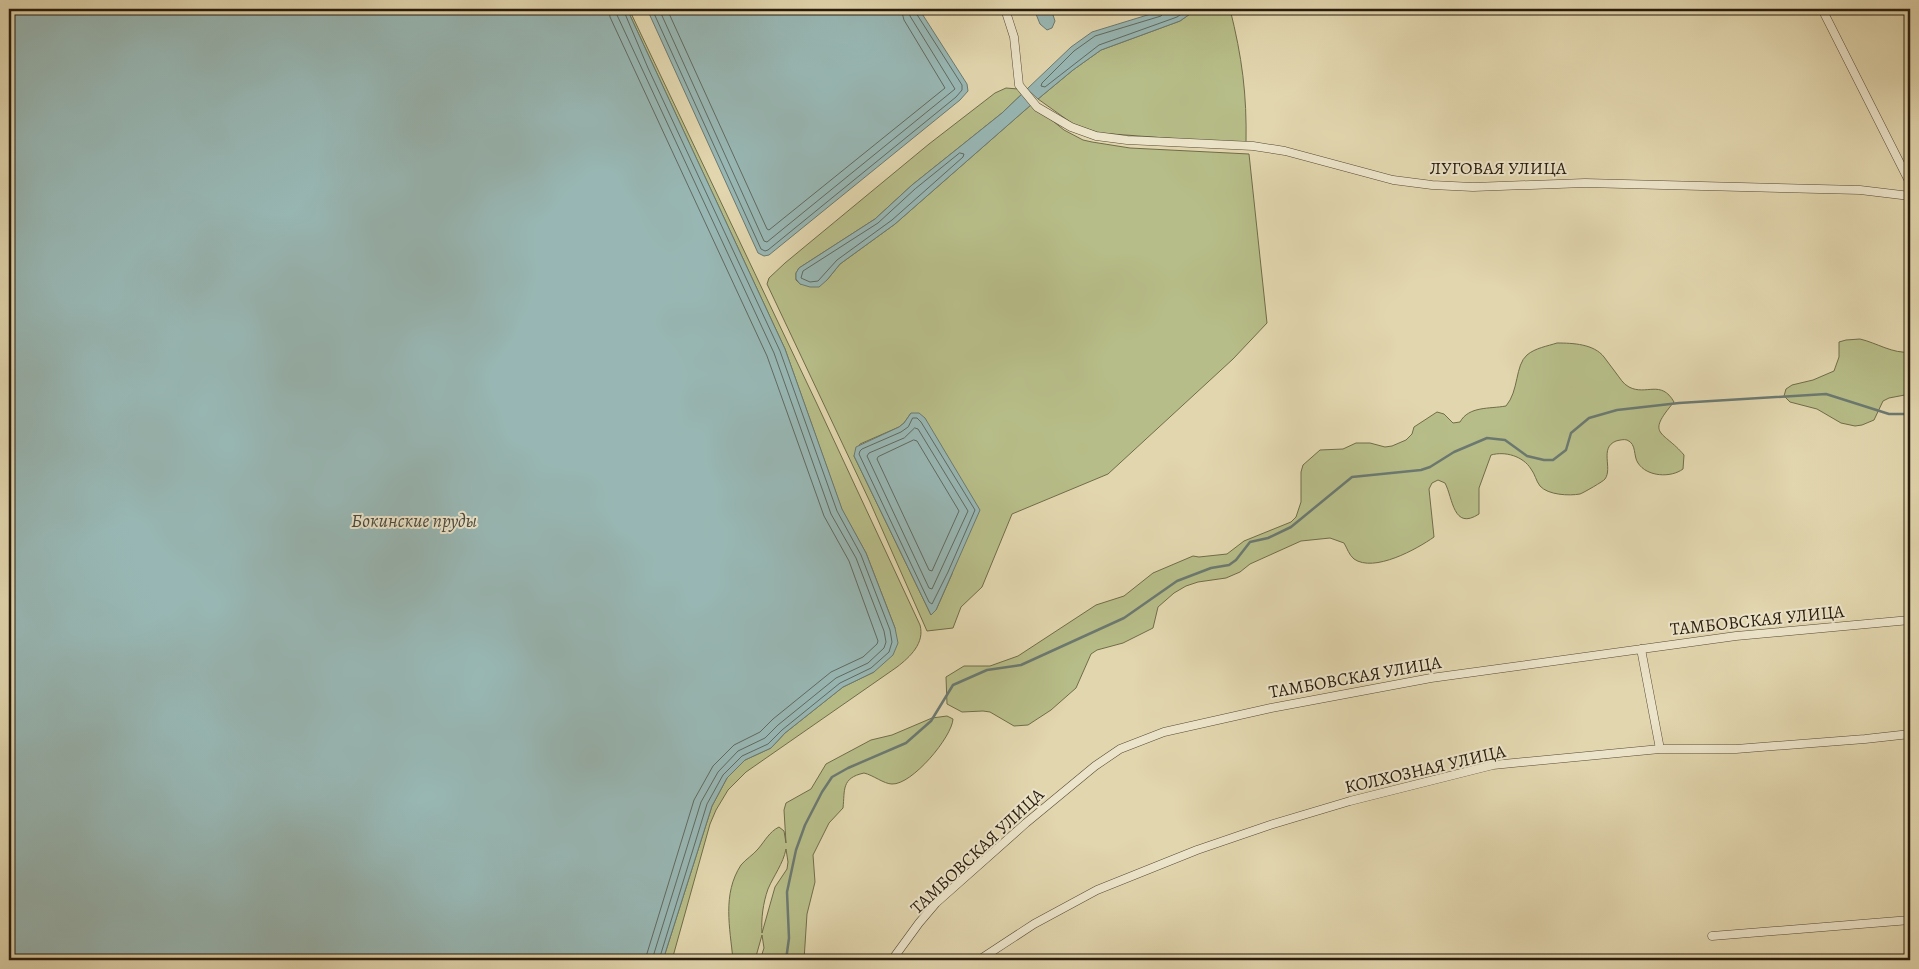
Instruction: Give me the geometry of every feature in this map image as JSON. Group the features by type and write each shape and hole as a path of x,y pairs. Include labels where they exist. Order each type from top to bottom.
{"street":[{"name":"ЛУГОВАЯ УЛИЦА","path":"1005,9 1014,37 1019,85 1037,107 1071,127 1096,136 1253,146 1285,151 1393,180 1432,185 1473,187 1585,183 1860,190 1910,196"},
{"path":"1822,9 1910,183"},
{"name":"ТАМБОВСКАЯ УЛИЦА","path":"892,960 936,903 1018,830 1095,766 1120,750 1164,732 1271,708 1389,685 1736,636 1910,620"},
{"path":"1641,649 1660,749"},
{"name":"КОЛХОЗНАЯ УЛИЦА","path":"979,960 1034,924 1097,890 1197,850 1270,825 1350,801 1493,765 1660,749 1736,749 1910,734"},
{"path":"1712,936 1910,920"}],"green space":[{"path":"627,9 629,9 817,404 920,625 921,632 915,649 902,663 746,772 728,790 710,824 672,960 663,960 712,806 727,778 745,760 771,748 785,733 843,687 874,672 895,628 866,553 842,510 785,349"},
{"path":"1197,9 1230,9 1243,76 1246,109 1246,144 1099,133 1073,124 1038,99 1101,50 1180,21"},
{"path":"1006,88 1018,89 1023,93 1002,113 912,185 875,219 799,268 796,273 796,280 800,284 827,280 840,264 895,224 1032,104 1064,130 1083,140 1130,148 1249,154 1267,323 1233,359 1108,474 1012,514 982,587 961,607 953,628 927,631 870,502 767,284 769,278 785,263 929,144 995,93","holes":["911,413 952,574 936,610 931,615 854,456 860,444 899,427"]},
{"path":"1860,339 1891,350 1910,352 1910,394 1883,401 1874,420 1855,426 1841,423 1817,409 1790,402 1784,396 1786,389 1792,385 1813,380 1834,371 1839,357 1839,342"},
{"path":"1557,343 1576,344 1595,349 1604,357 1627,386 1641,390 1653,389 1664,391 1669,395 1674,402 1660,421 1659,427 1660,432 1684,455 1683,469 1666,475 1647,471 1638,463 1632,444 1626,440 1619,440 1608,448 1608,469 1605,479 1580,494 1565,495 1553,493 1540,486 1528,465 1519,458 1508,454 1491,455 1479,488 1479,514 1470,518 1459,516 1452,504 1445,483 1438,480 1432,483 1429,489 1434,537 1406,553 1384,561 1362,563 1352,557 1344,543 1330,538 1301,541 1250,564 1240,572 1226,578 1198,582 1186,586 1174,593 1158,607 1153,628 1123,643 1097,650 1091,654 1076,688 1051,710 1028,725 1014,726 990,712 962,712 947,704 946,677 964,666 990,666 1018,656 1096,605 1124,596 1153,573 1193,556 1227,554 1244,541 1291,522 1296,517 1301,502 1301,472 1303,465 1320,450 1343,449 1356,443 1370,443 1385,447 1392,446 1406,440 1412,434 1414,427 1437,412 1444,414 1453,423 1460,422 1469,413 1474,411 1506,406 1513,393 1523,359 1534,351"},
{"path":"947,716 953,719 951,727 939,748 910,777 892,784 864,773 851,778 848,782 844,790 843,808 829,823 813,855 815,882 807,914 804,960 760,960 764,948 762,935 755,960 733,960 729,924 729,899 735,876 741,865 779,827 784,831 786,843 784,810 786,803 811,789 826,764 871,740 892,735 932,718","holes":["786,849 787,869 775,887 762,933 766,894 783,860"]}],"water":[{"name":"Бокинские пруды","path":"9,9 627,9 785,349 842,509 866,553 895,628 898,643 893,655 874,672 843,687 785,733 771,748 745,760 727,778 712,806 663,960 9,960"},
{"path":"647,9 919,9 967,84 968,91 960,100 769,255 764,256 758,253"},
{"path":"1034,9 1051,9 1055,21 1052,28 1047,30 1040,24"},
{"path":"1167,9 1197,9 1180,21 1101,50 1038,99 1027,89 1071,47 1092,32"},
{"path":"1023,93 1032,104 895,224 840,264 819,287 800,284 796,279 796,273 799,268 875,219 912,185 1002,113"},
{"path":"911,413 919,413 925,418 980,510 936,610 931,615 854,456 856,447 899,427"}],"waterway":[{"path":"786,960 789,938 787,892 796,850 805,825 832,777 906,743 931,721 953,685 987,670 1021,665 1124,618 1177,581 1211,568 1229,565 1236,560 1250,542 1268,538 1291,527 1352,477 1421,470 1430,467 1454,452 1487,438 1505,440 1527,456 1553,460 1566,450 1571,433 1589,418 1617,410 1679,403 1826,394 1889,414 1910,414"}]}
